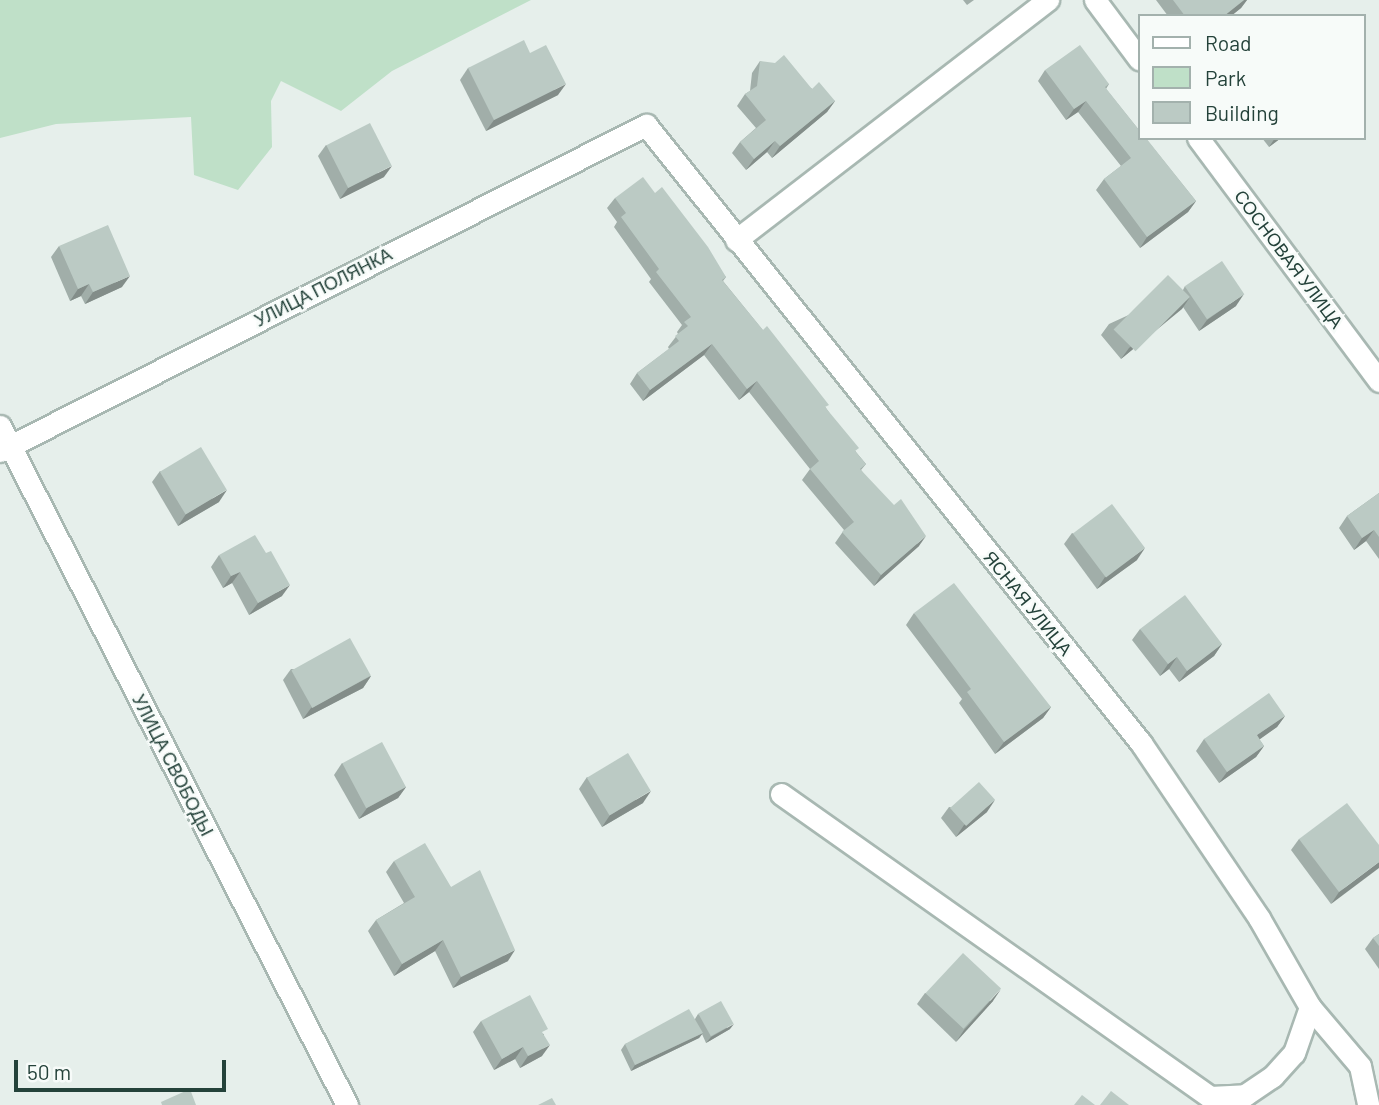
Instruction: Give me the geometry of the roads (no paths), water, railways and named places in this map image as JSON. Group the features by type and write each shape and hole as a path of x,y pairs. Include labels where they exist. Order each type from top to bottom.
{"street":[{"path":"736,240 1048,0"},
{"path":"1096,0 1138,58"},
{"name":"ЯСНАЯ УЛИЦА","path":"646,125 1140,743 1259,918 1310,1007 1360,1066 1368,1105"},
{"name":"УЛИЦА ПОЛЯНКА","path":"3,440 646,125"},
{"name":"СОСНОВАЯ УЛИЦА","path":"1199,140 1379,381"},
{"name":"УЛИЦА СВОБОДЫ","path":"3,440 346,1105"},
{"path":"781,794 1216,1101 1245,1095 1273,1076 1294,1053 1310,1007"}]}
